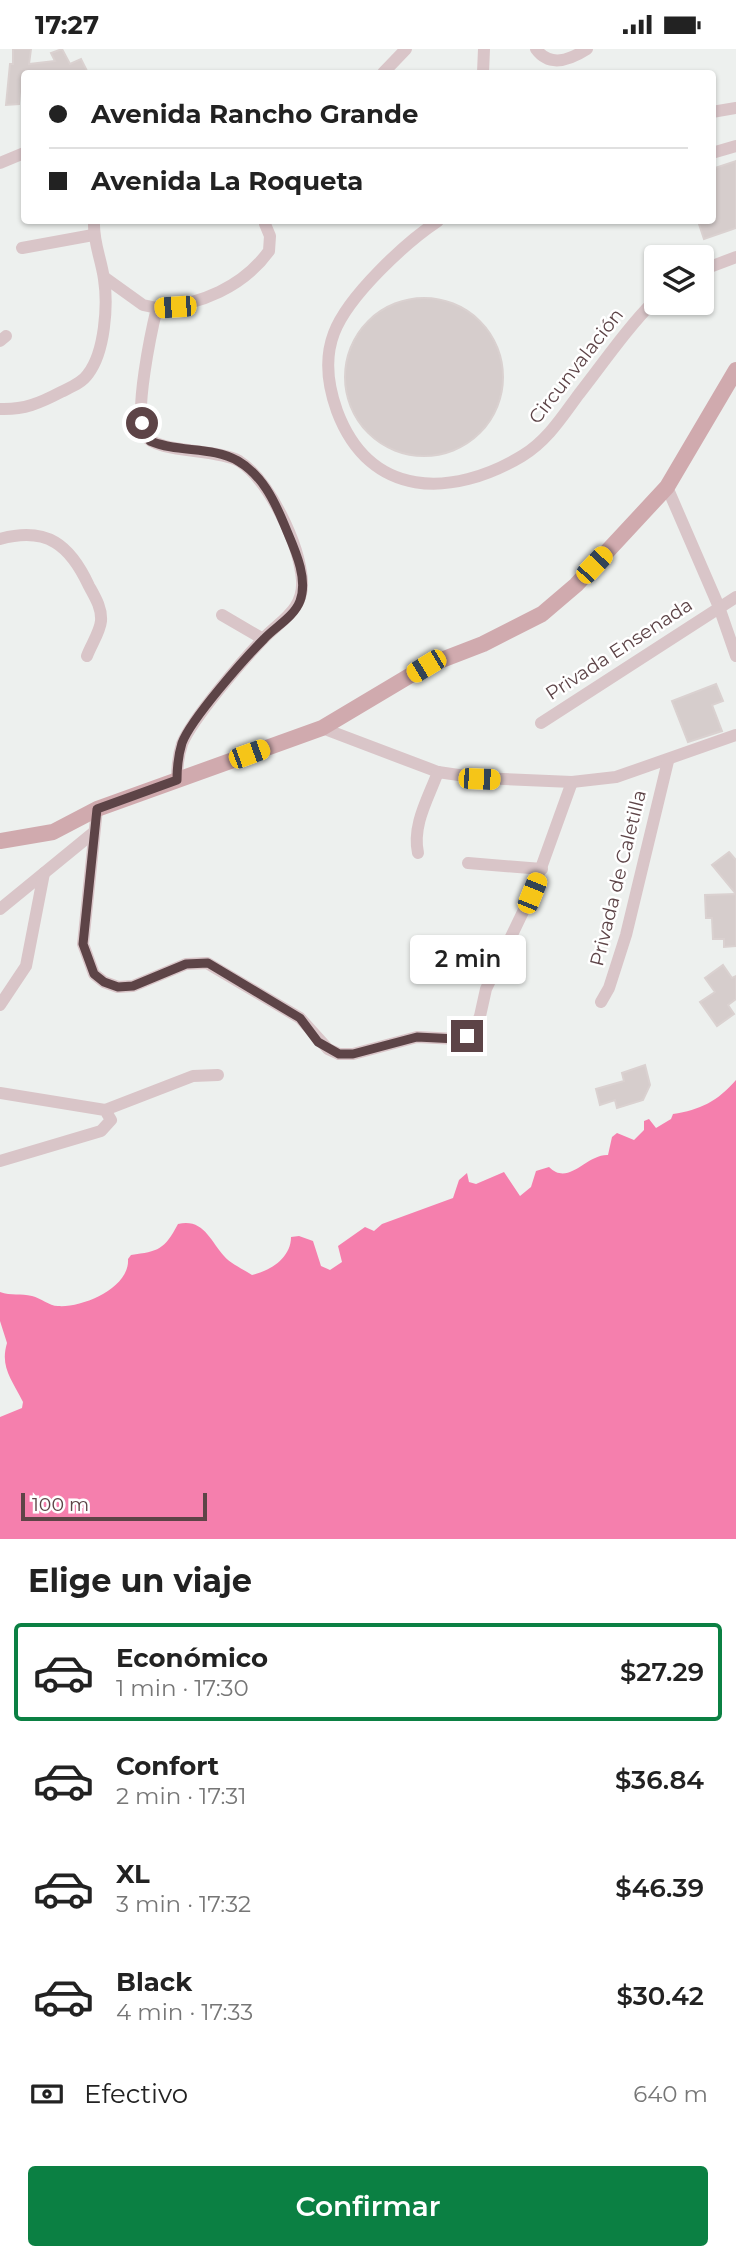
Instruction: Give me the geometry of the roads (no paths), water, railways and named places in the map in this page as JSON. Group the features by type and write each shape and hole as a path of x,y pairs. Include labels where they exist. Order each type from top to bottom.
{"main road":[{"path":"0,841 53,832 97,809 322,728 426,666 483,644 542,614 576,585 667,487 736,370"}],"street":[{"path":"386,70 406,49"},
{"path":"483,70 484,49"},
{"path":"536,49 548,59 558,61 572,59 587,49"},
{"path":"716,110 736,107"},
{"path":"716,152 736,146"},
{"path":"0,163 21,154"},
{"path":"0,409 20,410 36,405 79,383 88,375 97,354 107,308 104,277 93,235 94,224"},
{"path":"104,277 143,305 157,308 195,303 245,276 269,251 270,236 265,224"},
{"name":"Circunvalación","path":"435,224 361,291 334,333 329,352 328,375 332,397 349,435 361,453 377,468 398,479 422,485 445,484 498,470 525,454 548,436 644,311"},
{"path":"22,248 93,235"},
{"path":"714,265 736,257"},
{"path":"157,308 146,352 143,432 150,441 158,444 221,455 238,461 257,477 272,496 302,577 300,602 292,613 263,639 193,724 178,757 177,780"},
{"path":"667,487 719,607 736,656"},
{"path":"0,539 31,535 47,537 74,557 100,607 101,623 87,656"},
{"name":"Privada Ensenada","path":"541,723 736,597"},
{"path":"222,615 263,639"},
{"path":"322,728 438,772 479,779 572,782 616,777 736,735"},
{"name":"Privada de Caletilla","path":"601,1002 609,988 626,935 668,761"},
{"path":"418,853 414,838 438,772"},
{"path":"97,809 83,944 94,974 104,982 118,987 133,986 186,964 208,963 300,1018 318,1042 339,1054 353,1054 417,1037 457,1039 467,1036 478,1025 486,989 542,869 572,782"},
{"path":"0,909 93,833"},
{"path":"468,863 542,869"},
{"path":"0,1006 26,966 44,873"},
{"path":"0,1093 105,1110 193,1076 218,1075"},
{"path":"0,1161 101,1131 111,1120 105,1110"}]}
